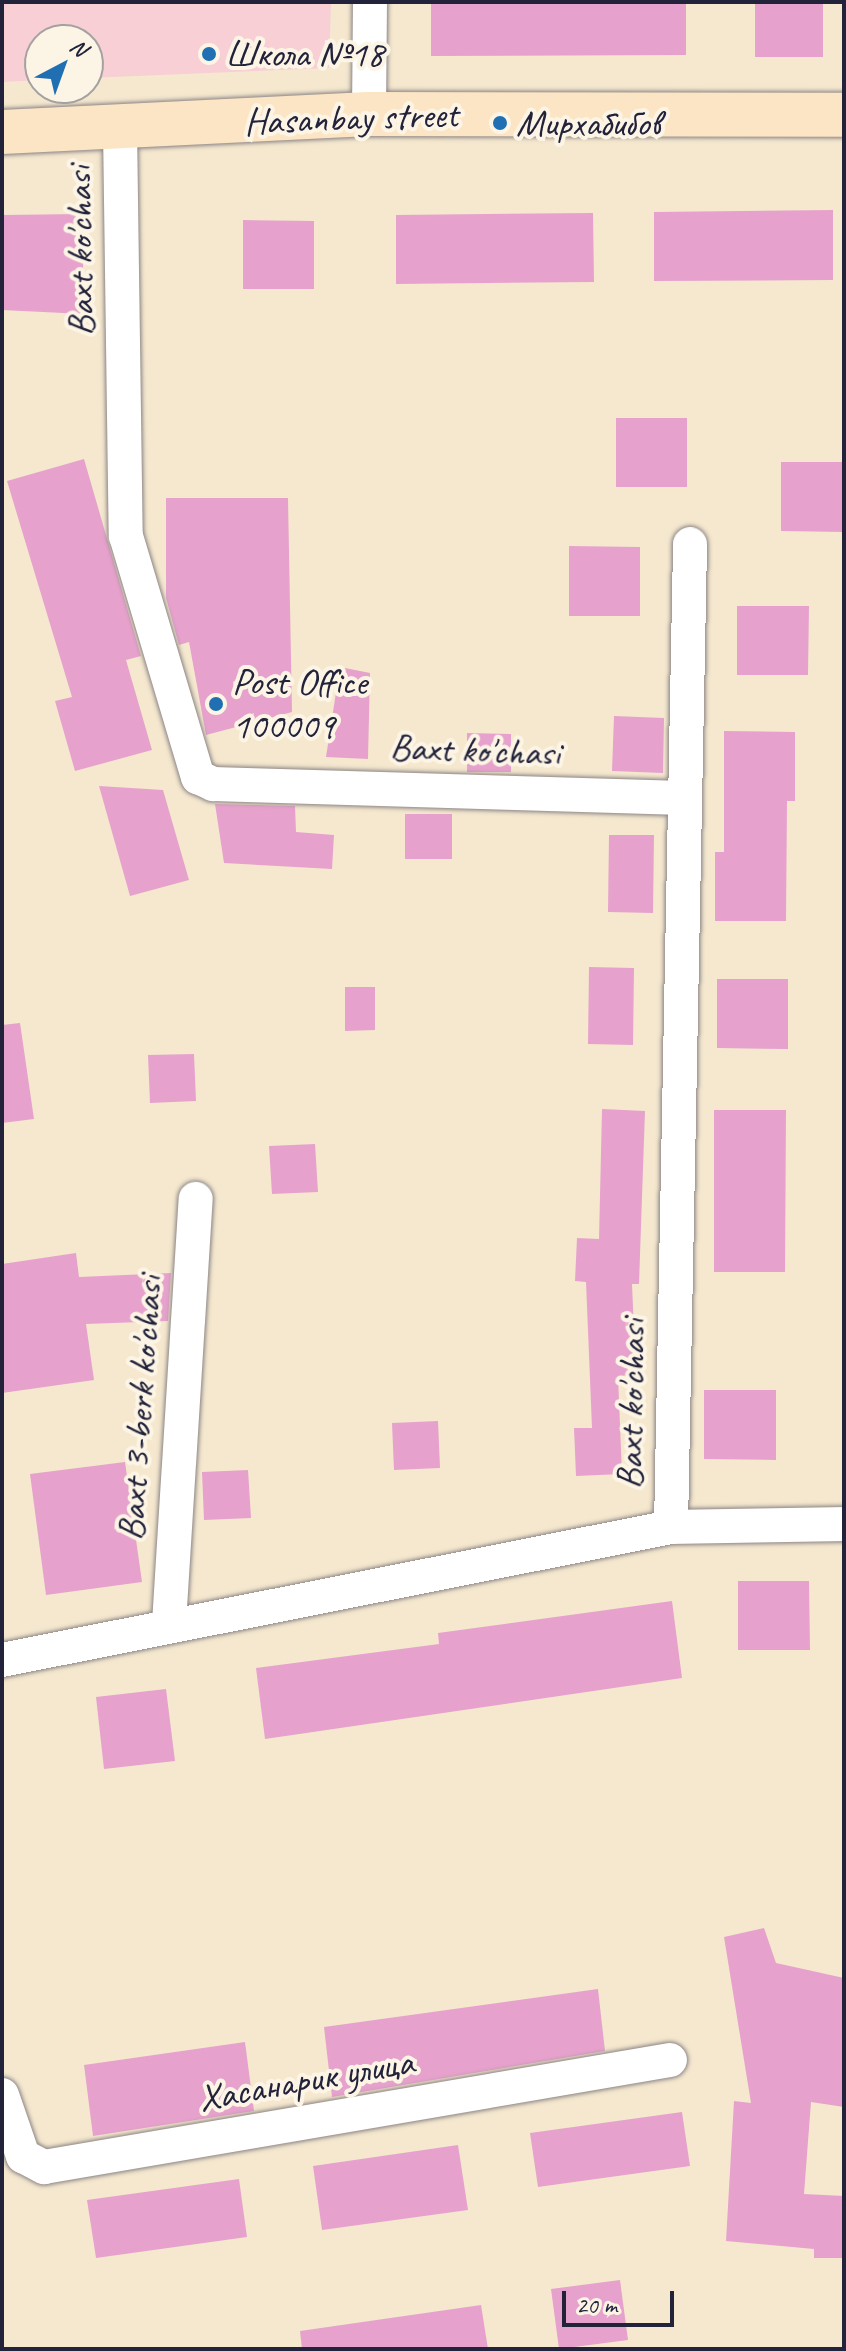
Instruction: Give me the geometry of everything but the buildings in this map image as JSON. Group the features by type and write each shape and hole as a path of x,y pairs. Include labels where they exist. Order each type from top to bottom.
{"street":[{"path":"369,114 370,2"},
{"name":"Hasanbay street","path":"2,132 369,114 844,115"},
{"name":"Baxt ko'chasi","path":"120,128 126,536 198,777 213,784 683,798 671,1527"},
{"path":"683,798 690,544"},
{"name":"Baxt 3-berk ko'chasi","path":"169,1623 196,1199"},
{"name":"Baxt ko'chasi","path":"2,1660 169,1623 671,1527 844,1524"},
{"name":"Хасанарик улица","path":"2,2095 23,2156 44,2167 670,2060"}],"shaded area":[{"name":"Школа №18","path":"2,2 331,2 329,68 104,77 104,24 24,24 24,81 2,82"}],"place":[{"name":"Школа №18","path":"209,54"},
{"name":"Мирхабибов","path":"500,123"},
{"name":"Post Office 100009","path":"216,704"}]}
